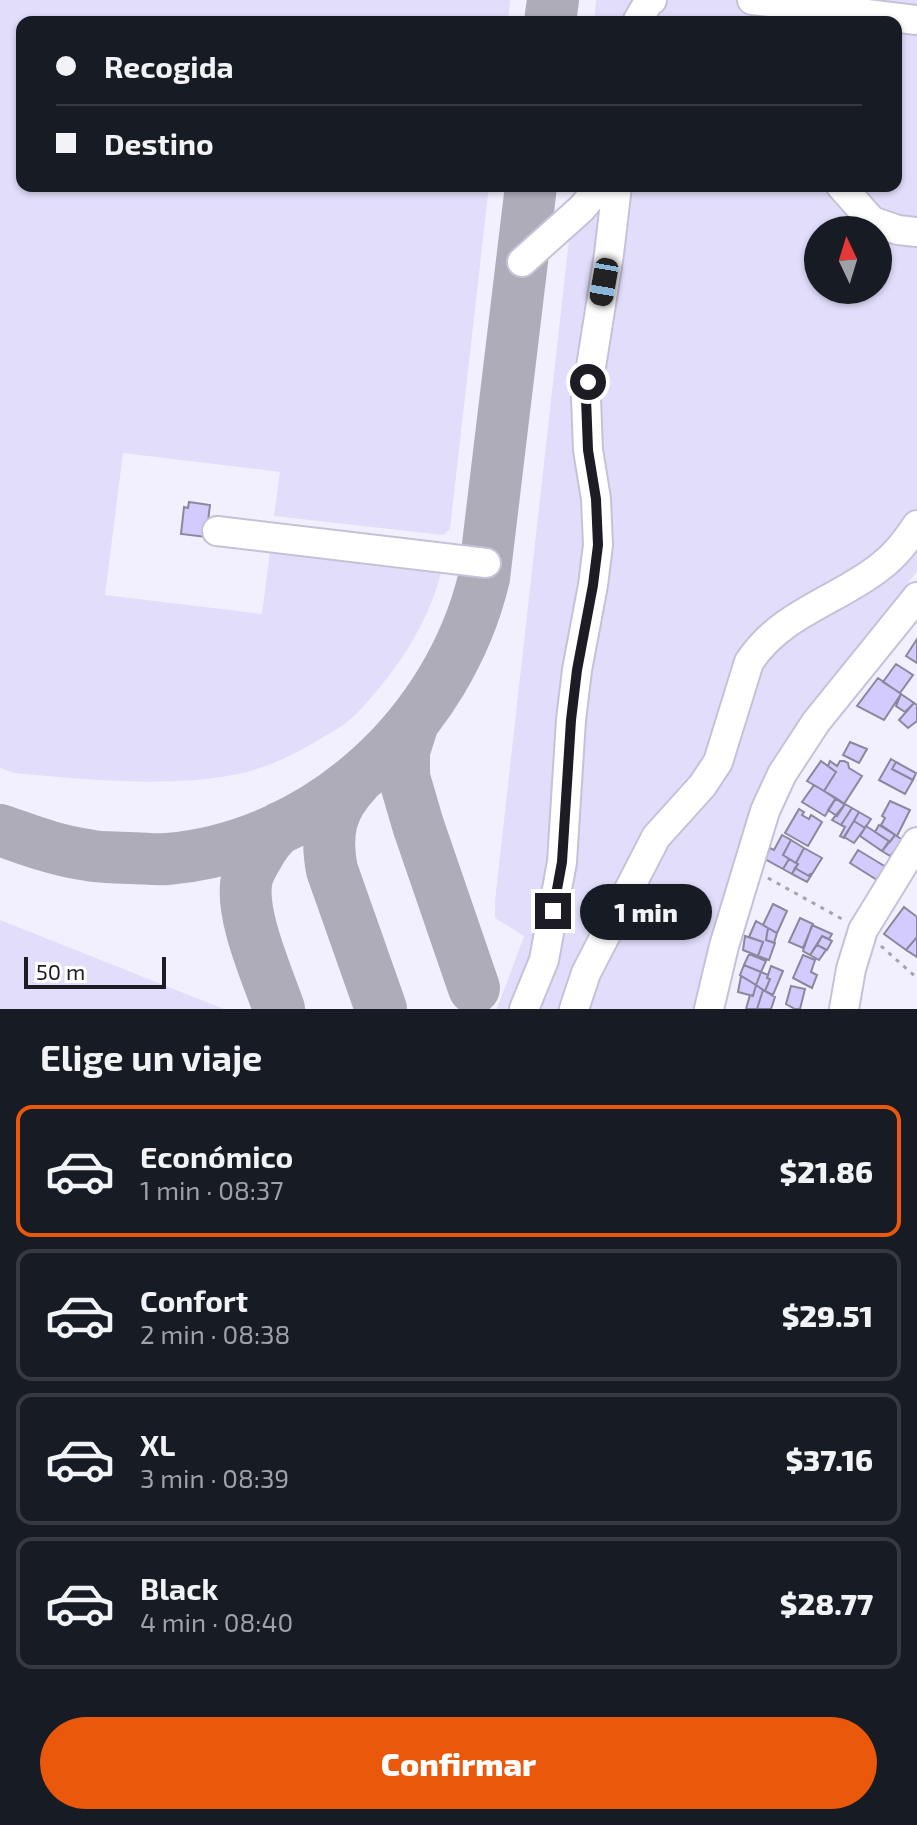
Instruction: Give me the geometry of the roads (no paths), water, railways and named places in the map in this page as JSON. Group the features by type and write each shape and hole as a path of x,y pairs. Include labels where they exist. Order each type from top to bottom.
{"street":[{"path":"625,0 651,0"},
{"path":"752,0 884,16"},
{"path":"811,7 917,12"},
{"path":"522,262 596,192"},
{"path":"524,1009 544,960 562,862 571,720 598,545 586,398 616,192"},
{"path":"846,192 872,221 898,230 917,232"},
{"path":"574,1009 586,973 656,837 702,786 718,762 749,662 776,630 879,569 899,551 917,525"},
{"path":"217,531 486,563"},
{"path":"709,1009 748,866 769,802 782,774 816,722 917,597"},
{"path":"844,1009 851,969 863,930 917,842"}]}
